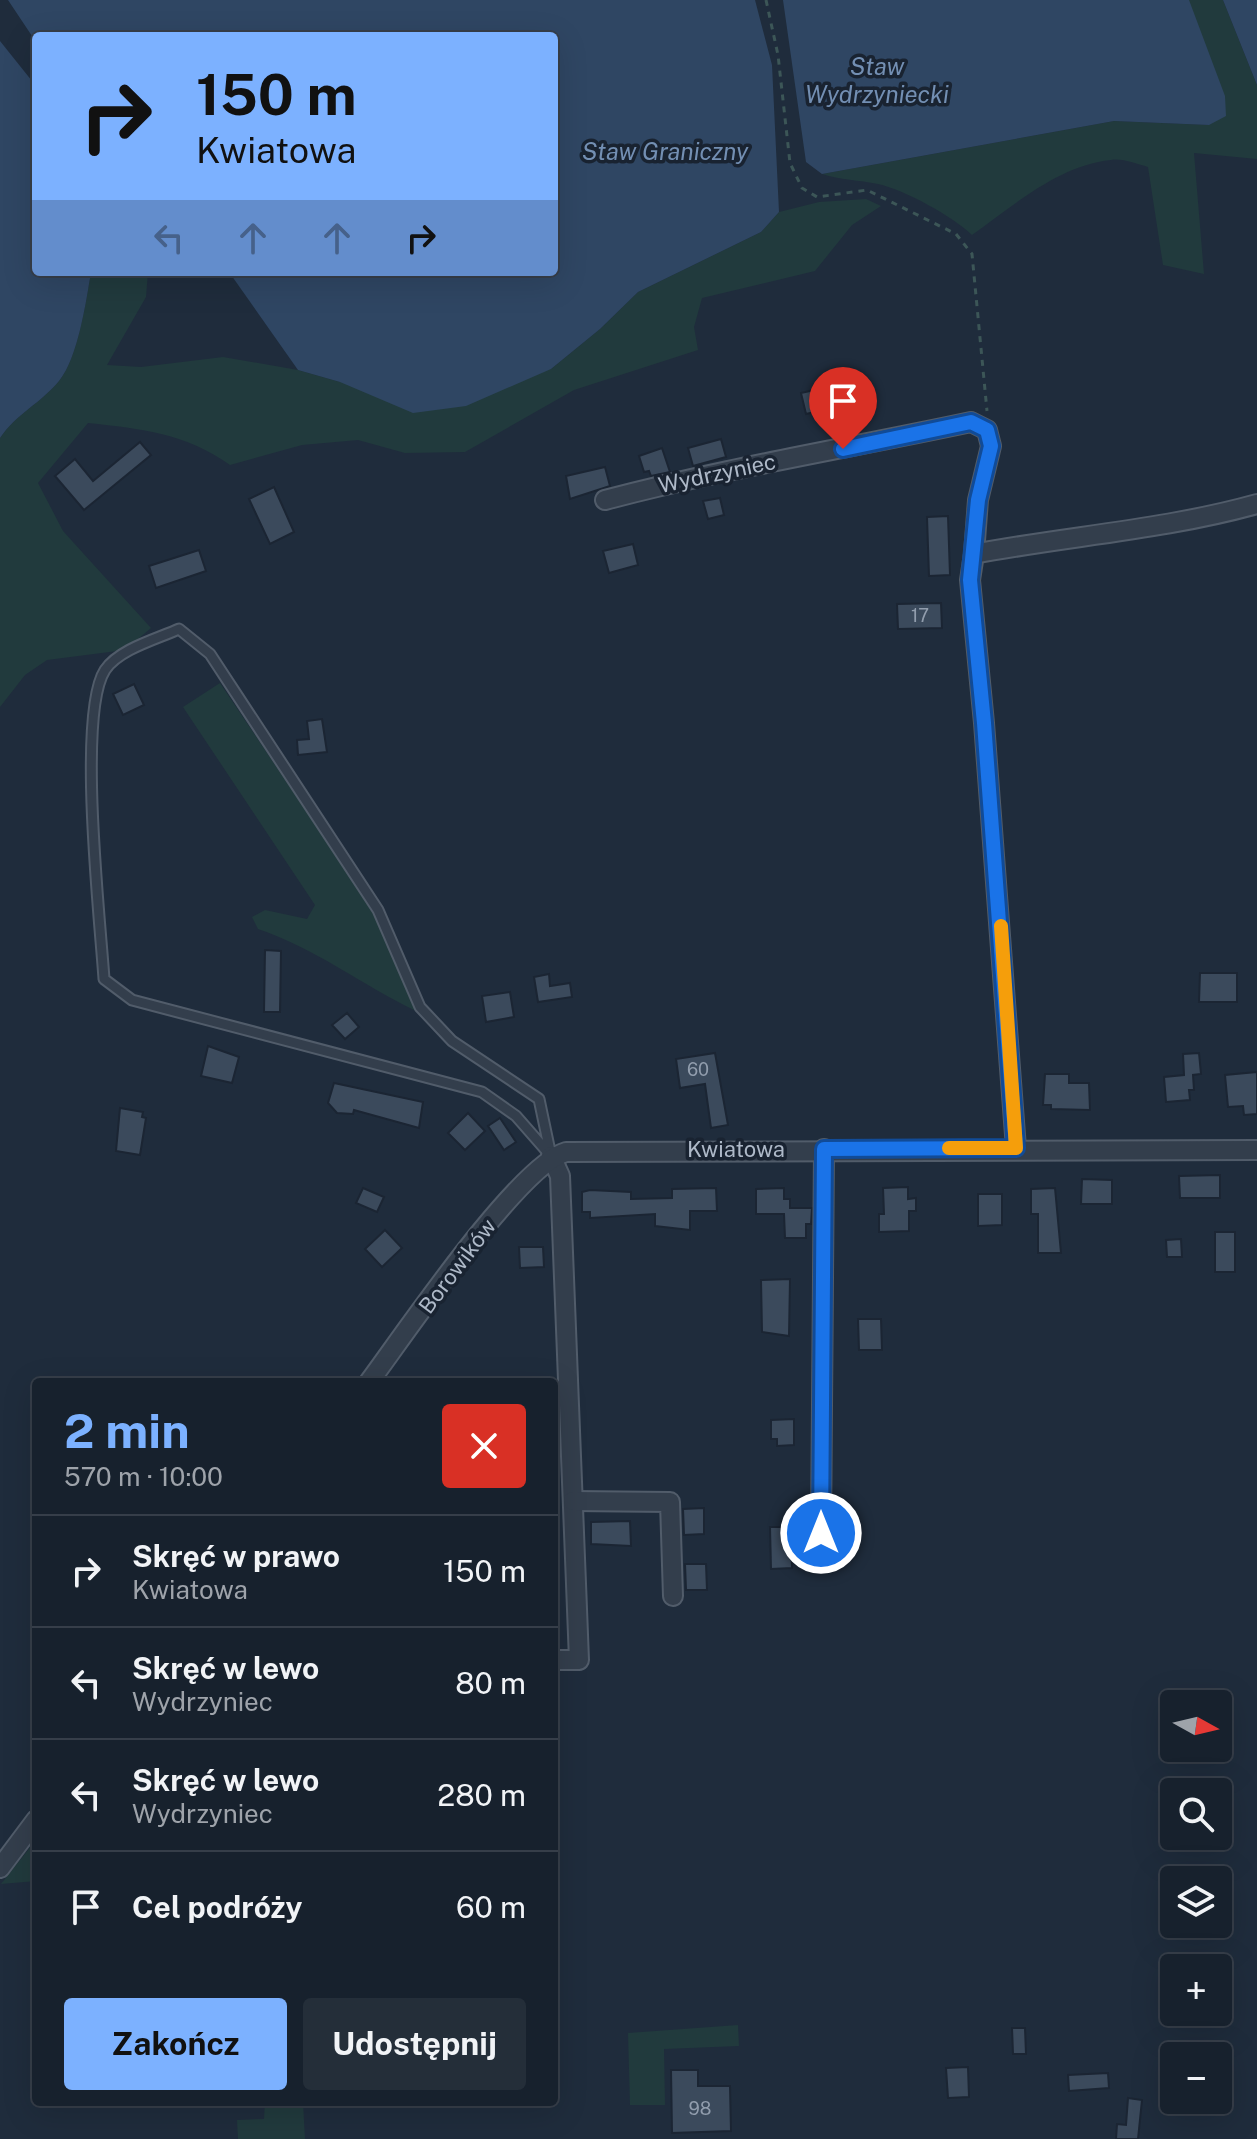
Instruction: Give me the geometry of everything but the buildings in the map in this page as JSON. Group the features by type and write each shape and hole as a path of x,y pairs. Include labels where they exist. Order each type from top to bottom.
{"street":[{"name":"Wydrzyniec","path":"605,500 716,471 971,422 987,430"},
{"path":"987,430 991,446 978,500 970,580 984,723 1016,1148"},
{"path":"974,554 1042,541 1175,524 1257,504"},
{"path":"821,1533 824,1149"},
{"name":"Kwiatowa","path":"551,1156 584,1150 1257,1150"},
{"path":"551,1156 560,1176 579,1660 558,1660"},
{"name":"Borowików","path":"372,1378 507,1200 551,1156"},
{"path":"573,1501 670,1502 673,1596"},
{"path":"0,1868 32,1825"}],"lane":[{"path":"179,629 210,654 378,910 420,1007 452,1041 539,1099 551,1156 516,1116 482,1092 132,1000 104,979 91,744 96,690 106,668 117,658 179,629"}],"path":[{"path":"766,0 778,55 790,163 802,188 817,197 867,190 956,234 972,254 987,395 987,430"}],"green space":[{"path":"1188,0 1223,0 1257,85 1257,159 1194,153 1204,274 1163,265 1148,167 1130,162 1111,160 1092,163 1055,178 972,235 941,212 901,192 878,184 822,174 1114,121 1209,125"},
{"path":"866,199 881,206 852,225 815,271 702,298 694,327 698,350 574,390 465,452 405,453 358,440 302,445 230,465 180,439 145,430 88,423 38,483 63,531 151,628 125,650 47,660 25,675 0,707 0,438 13,422 52,389 66,371 80,329 90,276 148,276 146,297 107,365 141,367 223,357 298,370 340,382 551,369 600,329 638,292 761,232 779,212 819,202"},
{"path":"220,683 374,912 416,1011 319,956 258,929 252,917 265,910 307,919 315,905 183,707"},
{"path":"32,1845 32,1881 1,1884"},
{"path":"738,2025 739,2046 664,2049 665,2105 630,2105 628,2033"},
{"path":"265,2106 303,2106 305,2139 238,2139 237,2120 264,2119"}],"water":[{"name":"Staw Graniczny","path":"8,0 755,0 772,65 779,212 761,232 638,292 600,329 551,369 466,406 413,413 340,382 298,370 232,276 558,276 558,32 32,32 32,36"},
{"name":"Staw Wydrzyniecki","path":"783,0 1189,0 1225,96 1226,116 1209,125 1114,121 822,174 806,162"},
{"path":"1223,0 1257,0 1257,85"},
{"path":"0,41 32,81 32,276 90,276 80,329 66,371 52,389 13,422 0,438"}],"slow traffic":[{"path":"949,1148 1016,1148 1001,926"}],"route":[{"path":"821,1533 824,1149 1016,1148 1001,931 970,580 978,500 991,446 987,430 971,422 843,449"}]}
